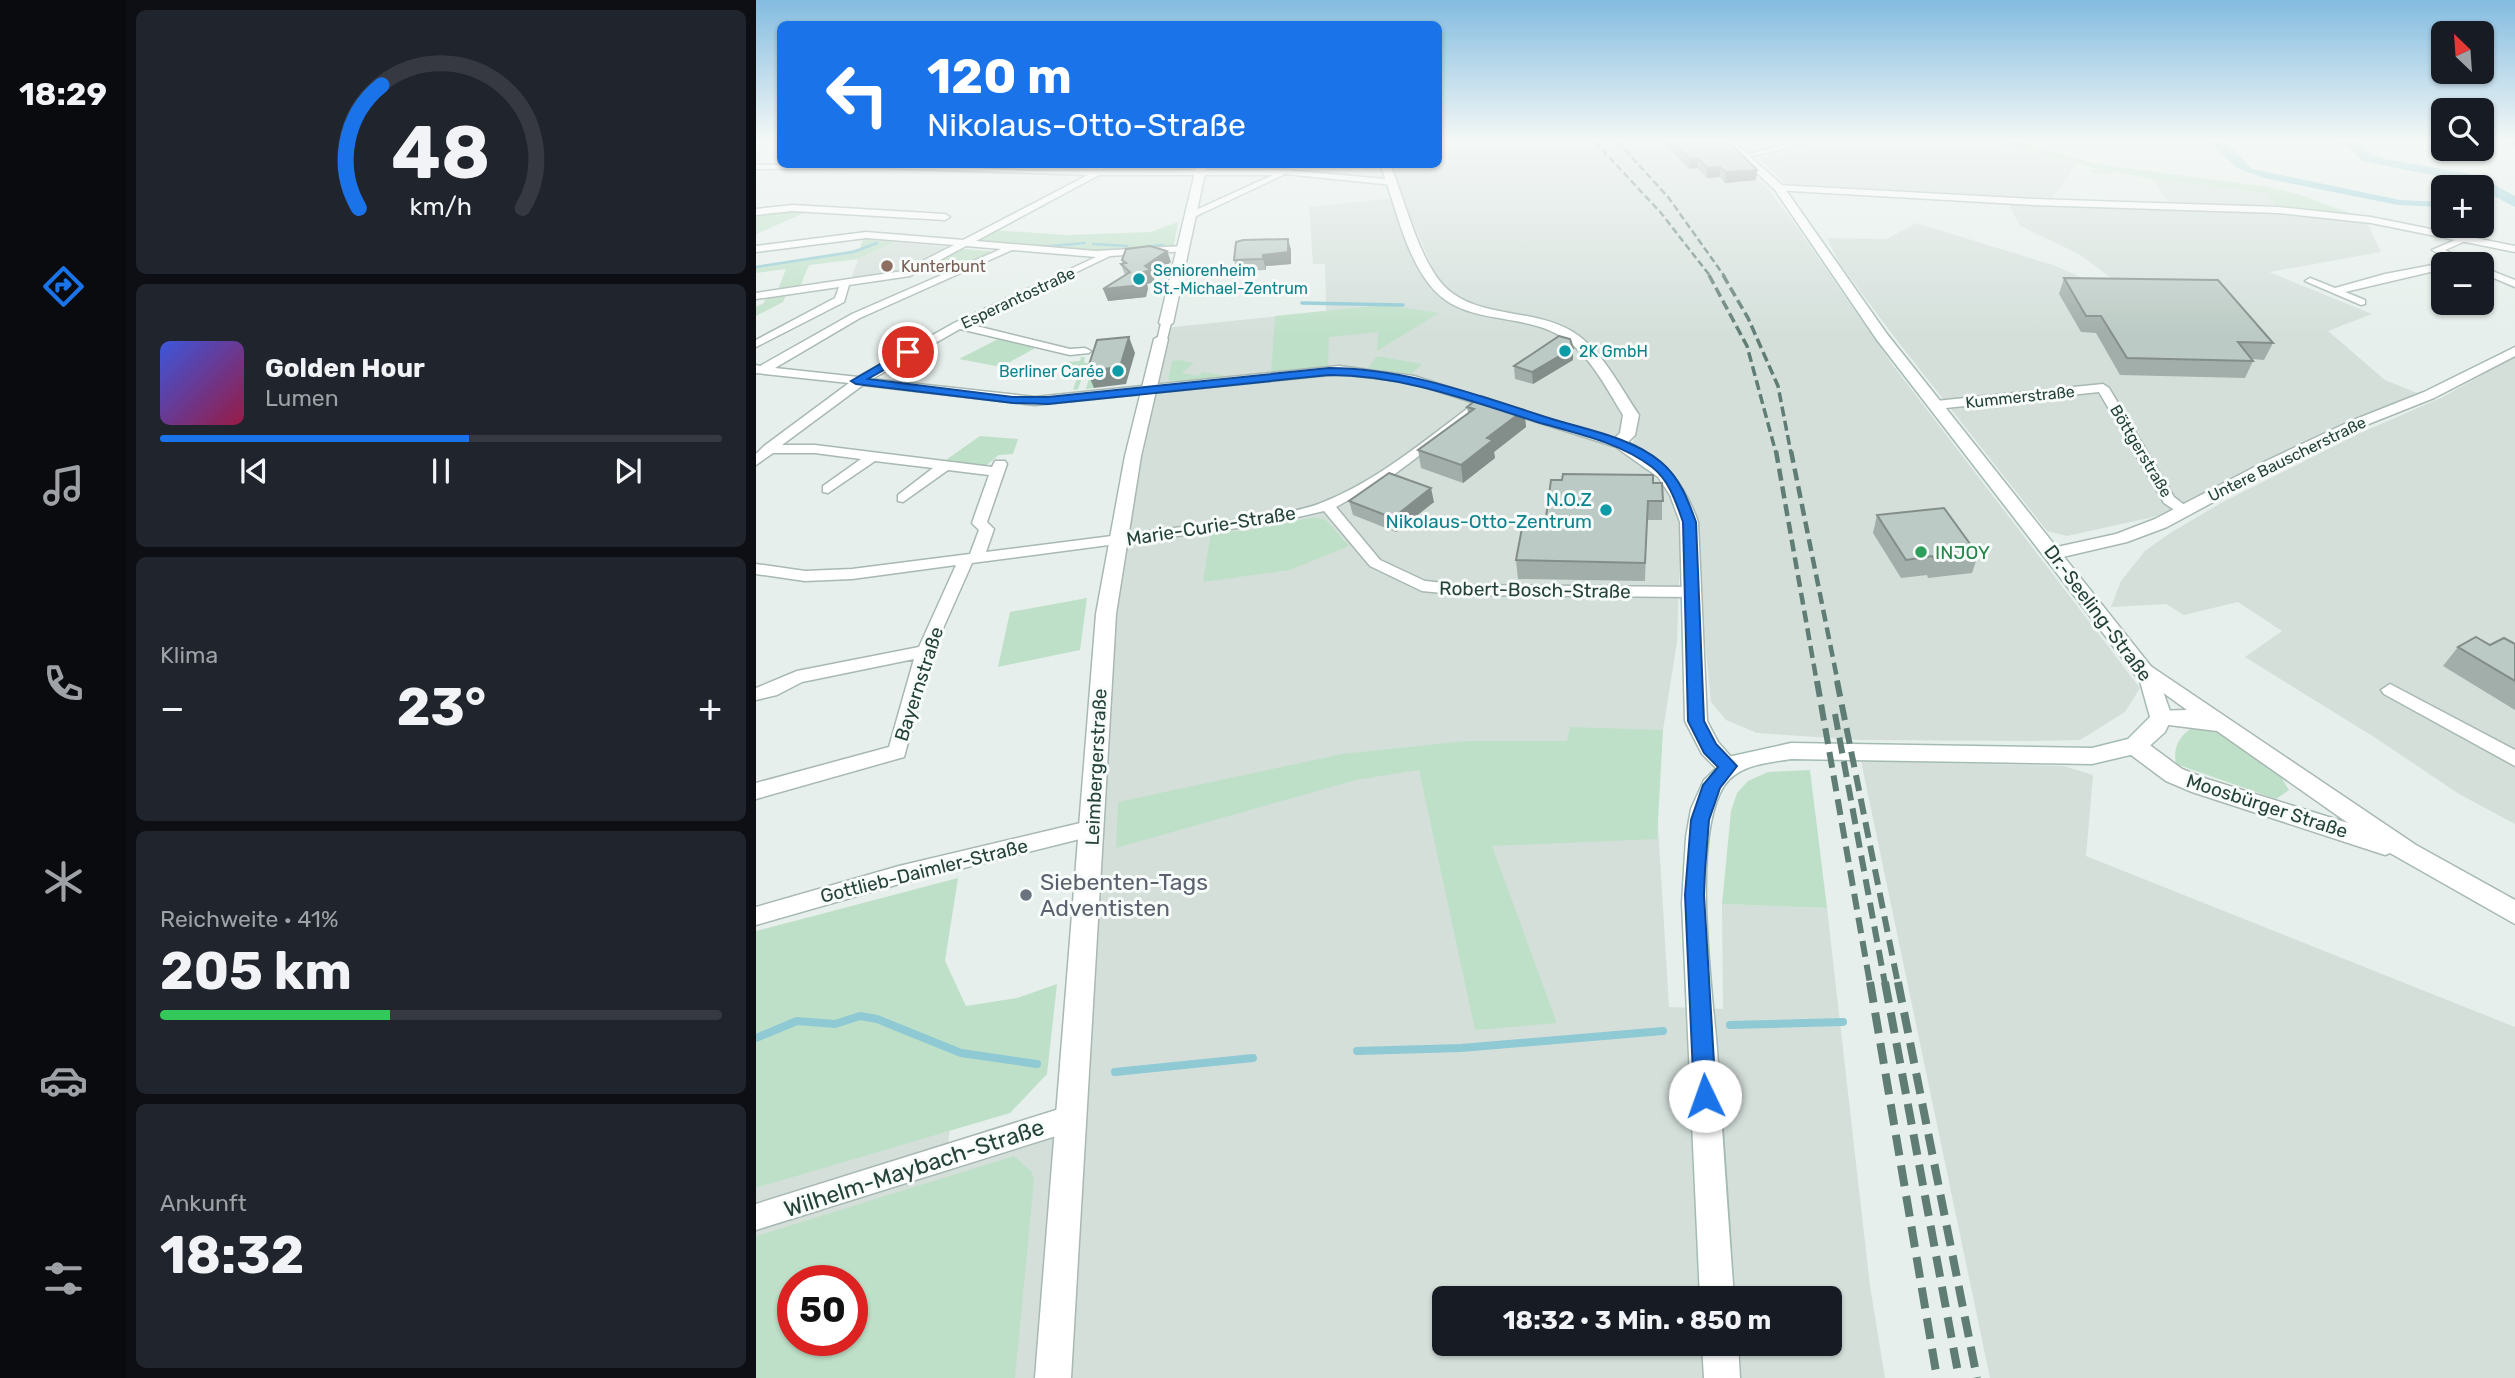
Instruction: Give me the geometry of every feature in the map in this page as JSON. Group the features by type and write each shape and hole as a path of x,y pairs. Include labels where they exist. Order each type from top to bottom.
{"street":[{"path":"756,296 906,274 1036,206"},
{"name":"Leimbergerstraße","path":"1053,1378 1093,828 1100,678 1117,541 1148,390 1194,206"},
{"path":"1192,215 1215,206"},
{"path":"1403,206 1432,278 1443,292 1463,302 1560,330 1576,341 1631,415 1626,435 1618,443"},
{"name":"Dr.-Seeling-Straße","path":"1791,206 1863,312 2140,666 2154,689 2161,717"},
{"path":"2165,206 2278,210 2356,218 2515,249"},
{"path":"756,212 793,208 945,216"},
{"path":"797,218 816,210"},
{"path":"872,236 912,215"},
{"path":"756,249 872,236 1108,255 1183,249"},
{"path":"2440,252 2437,250 2465,239"},
{"path":"759,369 856,316 1011,248"},
{"name":"Esperantostraße","path":"756,461 810,413 856,381 958,325 1108,255"},
{"path":"2335,291 2385,277 2431,268"},
{"path":"2494,275 2515,284"},
{"path":"2310,281 2361,302"},
{"path":"756,344 840,300 845,283"},
{"path":"958,325 1070,352 1085,351"},
{"name":"Untere Bauscherstraße","path":"2054,553 2121,538 2184,510 2335,434 2420,399 2515,351"},
{"path":"759,369 1023,401 1329,371 1362,371 1410,379 1618,443 1657,465 1679,491 1689,522 1696,721 1710,748 1728,766"},
{"name":"Kummerstraße","path":"1936,405 2103,388"},
{"name":"Böttgerstraße","path":"2103,388 2164,493 2184,510"},
{"name":"Marie-Curie-Straße","path":"1117,541 1268,520 1327,506 1376,480 1483,402"},
{"name":"Bayernstraße","path":"756,791 897,752 926,651 987,529 979,523 999,468 944,466 815,449 769,449"},
{"path":"828,489 873,456"},
{"path":"903,498 944,466"},
{"name":"Robert-Bosch-Straße","path":"1327,506 1375,563 1422,586 1463,590 1690,592"},
{"path":"756,569 805,576 835,576 1117,541"},
{"path":"756,694 771,691 797,677 926,651"},
{"name":"Moosbürger Straße","path":"2140,666 2407,852 2515,913"},
{"path":"2390,690 2515,759"},
{"path":"1716,1286 1694,895 1700,820 1712,785 1728,766 1748,758 1791,751 2092,756 2135,746 2157,726 2161,717"},
{"name":"Moosbürger Straße","path":"2161,717 2184,717 2222,724"},
{"name":"Moosbürger Straße","path":"2135,746 2174,775 2200,786 2407,852"},
{"name":"Gottlieb-Daimler-Straße","path":"756,916 875,881 1093,828"},
{"name":"Wilhelm-Maybach-Straße","path":"756,1217 1072,1118"},
{"path":"1721,1356 1722,1378"}],"shaded area":[{"path":"1399,206 1439,294 1556,331 1573,343 1623,410 1626,421 1621,432 1607,444 1648,470 1670,493 1681,524 1677,642 1663,730 1657,809 1669,1007 1723,1009 1722,904 1827,908 1870,1286 1885,1378 756,1378 756,1188 950,1129 946,1157 1071,1118 1106,614 1164,328 1326,311 1325,264 1313,264 1309,207"},
{"path":"1406,206 1781,206 1892,364 2140,688 2125,712 2080,740 1861,740 1757,733 1726,720 1711,702 1692,509 1658,459 1633,443 1639,416 1562,329 1467,301 1448,292 1437,278"},
{"path":"2010,206 2284,212 2366,221 2381,252 2269,272 2372,314 2328,331 2385,380 2417,393 2158,516 2067,536 2047,531 1899,343 1839,263 1827,238 1887,239 1916,223 2056,266 2093,283 2118,283 2079,254 2020,226"},
{"name":"Kunterbunt","path":"894,242 953,248 904,273 851,280 858,259"},
{"path":"2515,356 2515,824 2459,794 2374,737 2245,657 2282,631 2238,602 2184,615 2166,604 2111,607 2121,581 2145,551 2170,533 2221,503 2358,434 2443,397"},
{"path":"1861,761 2064,766 2093,775 2086,856 2515,1027 2515,1378 1990,1378"}],"green space":[{"path":"2331,206 2352,214 2277,207"},
{"path":"804,210 804,213 756,234 756,213"},
{"path":"1178,222 1173,249 1118,253 971,243 992,230 1067,235 1151,232"},
{"path":"863,239 894,242 858,259 809,265 799,289 788,291 783,302 756,316 756,307 764,303 767,294 777,292 786,269 756,273 756,266 860,249"},
{"path":"964,249 1001,252 969,264 938,260"},
{"path":"1384,305 1439,313 1377,351 1378,332 1329,337 1328,368 1271,373 1275,316"},
{"path":"998,339 1037,347 1001,367 959,359"},
{"path":"1377,356 1422,364 1411,374 1368,368"},
{"path":"1081,357 1085,357 1084,363 1095,362 1097,379 1094,388 1086,389 1089,378 1082,378 1078,389 1073,390 1078,375 1062,376 1067,362 1080,361"},
{"path":"1172,361 1194,363 1182,373 1198,376 1203,372 1233,377 1183,383 1168,380"},
{"path":"980,436 1018,439 1013,454 999,455 983,468 943,462"},
{"path":"1315,517 1326,520 1349,546 1290,570 1203,582 1211,532 1245,531"},
{"path":"1087,598 1080,650 998,667 1010,612"},
{"path":"2201,724 2213,728 2281,777 2289,790 2276,799 2176,764 2180,739"},
{"path":"1570,727 1663,730 1657,839 1492,846 1557,1023 1475,1030 1419,770 1356,780 1116,848 1118,802 1342,754 1466,741 1567,741"},
{"path":"1810,770 1827,908 1722,904 1731,811 1737,793 1748,781 1768,772"},
{"path":"958,878 945,961 966,1006 1017,998 1057,984 1047,1074 1010,1113 756,1188 756,931"},
{"path":"1014,1156 1032,1172 1034,1181 1015,1378 756,1378 756,1236"}],"building":[{"path":"1288,239 1288,252 1263,255 1263,259 1234,260 1236,242"},
{"path":"1150,246 1167,251 1145,266 1151,270 1140,273 1144,276 1142,285 1103,289 1130,272 1121,264 1126,263 1122,260 1126,249"},
{"path":"2064,278 2218,280 2273,343 2238,342 2253,361 2127,358 2101,316 2086,316"},
{"path":"1559,336 1570,339 1573,348 1532,372 1514,366"},
{"path":"1129,337 1120,367 1087,371 1097,340"},
{"path":"1481,396 1524,410 1487,438 1493,440 1461,465 1418,450 1474,409 1467,407"},
{"path":"1389,473 1431,488 1393,518 1349,501"},
{"path":"1563,474 1653,475 1653,483 1662,483 1663,501 1648,501 1645,563 1516,560 1524,517 1546,517 1551,480 1562,480"},
{"path":"1944,508 1978,555 1934,559 1932,556 1906,560 1877,515"},
{"path":"2476,637 2490,645 2504,638 2515,644 2515,681 2458,647"}],"waterway":[{"path":"756,267 853,252 877,243"},
{"path":"1040,247 1085,243"},
{"path":"1093,244 1127,246"},
{"path":"1137,248 1163,245"},
{"path":"1302,303 1403,305"},
{"path":"756,1038 797,1021 835,1024 860,1016 877,1019 961,1053 1037,1064"},
{"path":"1730,1025 1843,1022"},
{"path":"1357,1051 1461,1048 1663,1031"},
{"path":"1115,1072 1253,1058"}],"railway":[{"path":"1655,206 1711,277"},
{"path":"1675,206 1725,277"},
{"path":"1709,275 1747,346 1776,453"},
{"path":"1723,275 1748,318 1778,386 1791,453"},
{"path":"1776,451 1817,683"},
{"path":"1791,451 1838,683"},
{"path":"1817,681 1870,984"},
{"path":"1837,681 1898,984"},
{"path":"1835,714 1885,984"},
{"path":"1870,982 1937,1378"},
{"path":"1885,982 1959,1378"},
{"path":"1898,982 1977,1378"}],"place":[{"name":"Kunterbunt","path":"887,266"},
{"name":"Seniorenheim St.-Michael-Zentrum","path":"1139,279"},
{"name":"2K GmbH","path":"1565,351"},
{"name":"Berliner Carée","path":"1118,371"},
{"name":"N.O.Z Nikolaus-Otto-Zentrum","path":"1606,510"},
{"name":"INJOY","path":"1921,552"},
{"name":"Siebenten-Tags Adventisten","path":"1026,895"}],"route":[{"path":"908,352 856,381 1013,400 1048,401 1339,370 1364,371 1410,379 1618,443 1644,455 1657,465 1679,491 1689,522 1696,721 1710,748 1728,766 1712,785 1700,820 1694,895 1705,1096"}]}
